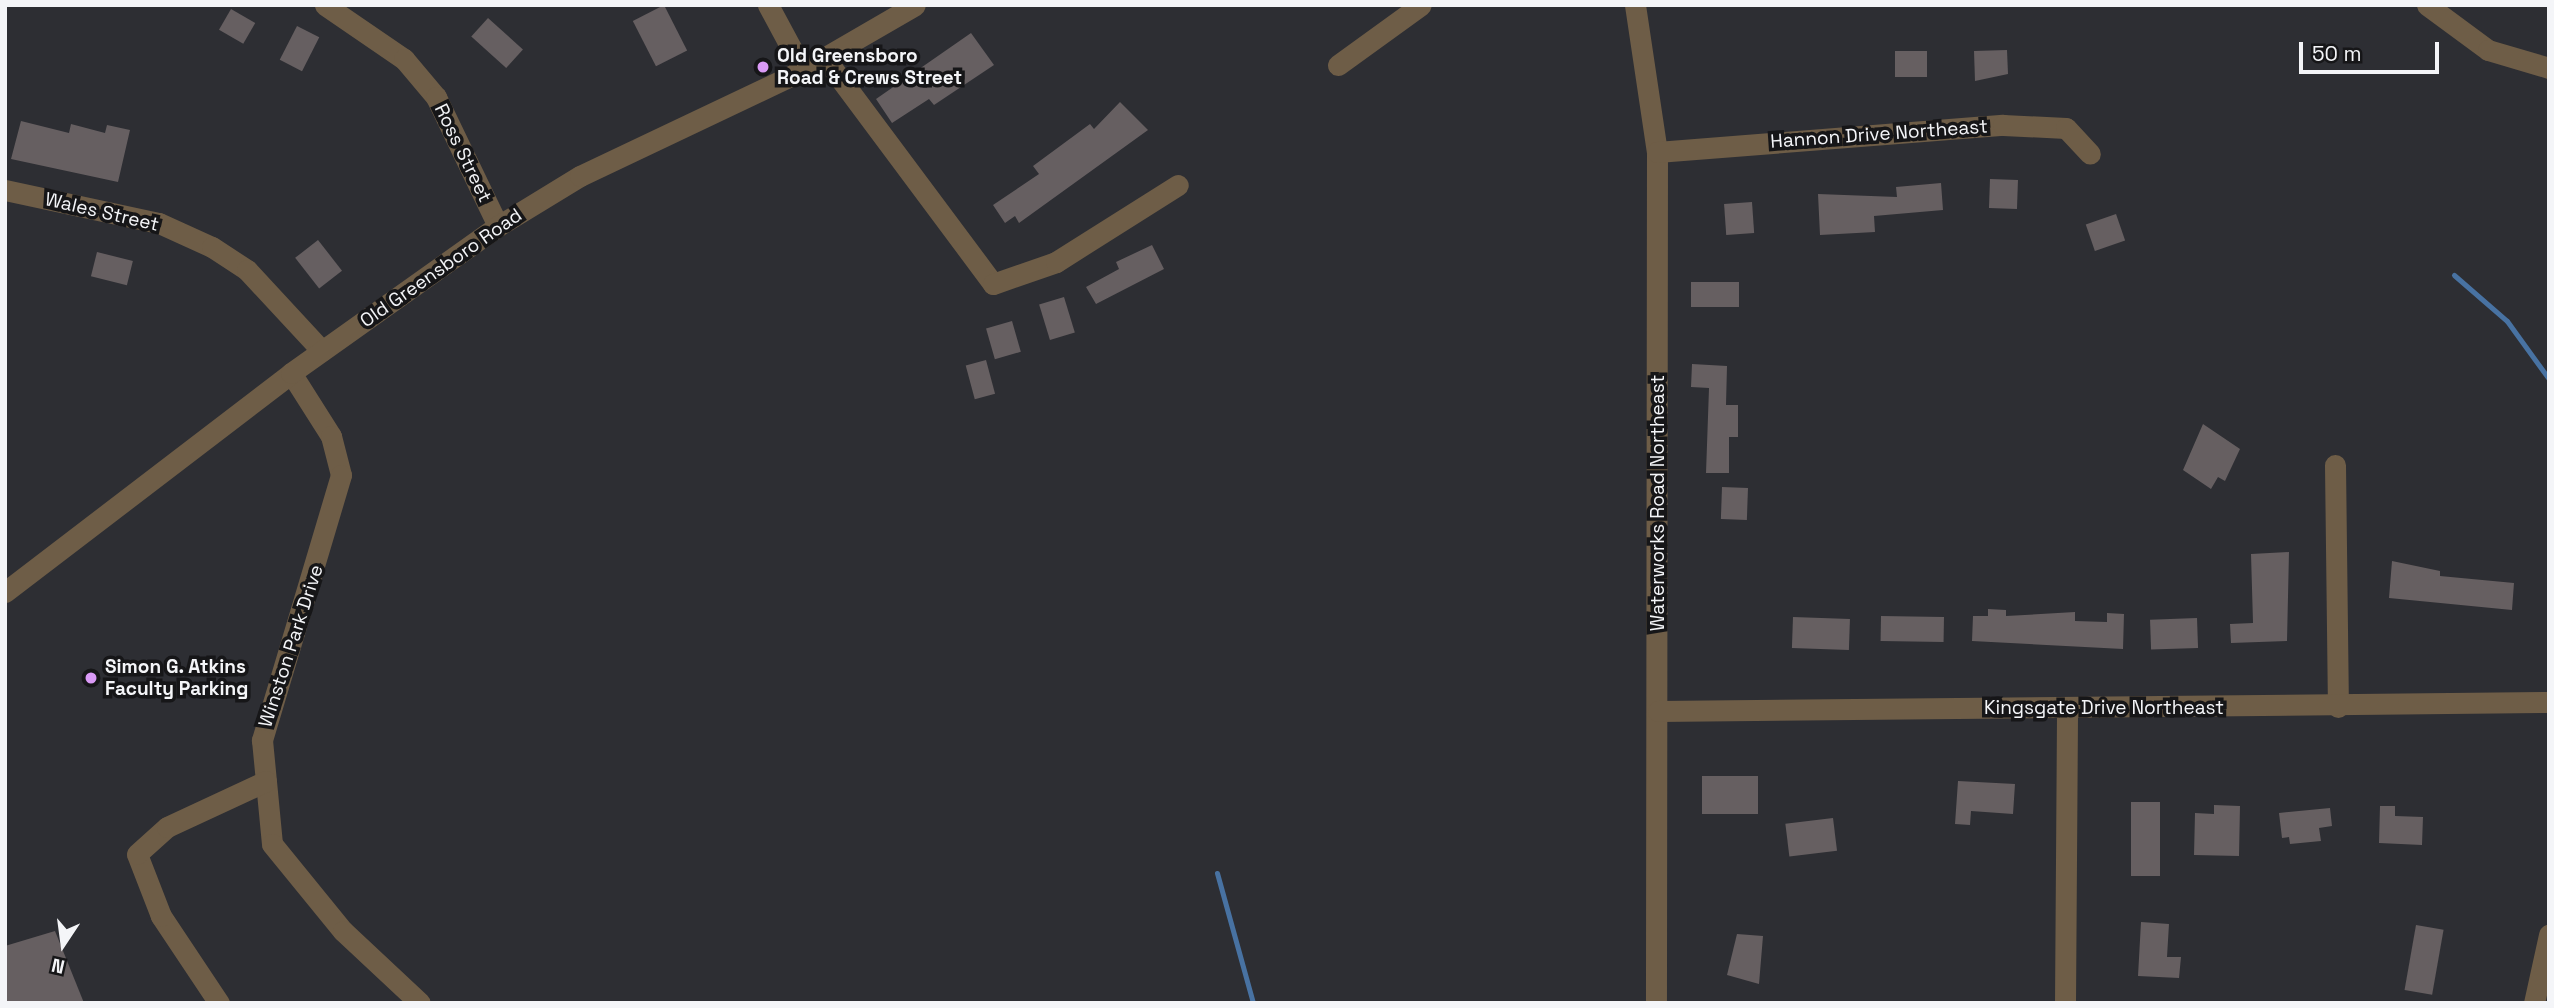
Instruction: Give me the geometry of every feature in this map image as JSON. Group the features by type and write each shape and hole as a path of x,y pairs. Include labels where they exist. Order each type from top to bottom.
{"street":[{"name":"Ross Street","path":"326,5 404,59 436,97 498,226"},
{"path":"768,5 803,70"},
{"name":"Old Greensboro Road","path":"5,592 291,373 498,226 580,176 803,70 915,5"},
{"path":"1338,65 1421,5"},
{"name":"Waterworks Road Northeast","path":"1635,5 1657,152 1656,1003"},
{"path":"2427,5 2488,50 2549,68"},
{"path":"824,57 993,284 1056,262 1178,185"},
{"name":"Hannon Drive Northeast","path":"1657,152 2003,125 2066,128 2090,154"},
{"name":"Wales Street","path":"5,190 159,223 212,247 247,270 322,351"},
{"name":"Winston Park Drive","path":"291,373 331,436 341,475 262,740 272,844 343,931 420,1003"},
{"path":"2335,465 2338,707"},
{"name":"Kingsgate Drive Northeast","path":"1658,710 2338,707 2549,702"},
{"path":"2065,1003 2067,709"},
{"path":"219,1003 160,916 137,853 167,827 266,782"},
{"path":"2534,1003 2549,935"}],"building":[{"path":"664,5 687,50 656,66 633,21"},
{"path":"231,9 255,23 243,44 219,30"},
{"path":"488,18 523,49 506,68 471,37"},
{"path":"297,26 319,37 302,71 280,60"},
{"path":"971,33 994,65 934,105 929,99 892,123 876,99"},
{"path":"2007,50 2008,74 1975,81 1974,51"},
{"path":"1895,51 1927,51 1927,77 1895,77"},
{"path":"1120,102 1148,130 1019,223 1015,216 1005,223 993,205 1039,174 1033,166 1090,124 1094,129"},
{"path":"21,121 69,133 71,124 105,133 107,125 130,130 118,182 11,159"},
{"path":"1990,179 2018,180 2017,209 1989,208"},
{"path":"1941,183 1943,210 1874,216 1875,232 1820,235 1818,194 1897,197 1896,187"},
{"path":"1752,202 1754,233 1726,235 1724,204"},
{"path":"2116,214 2125,240 2095,251 2086,224"},
{"path":"318,240 342,271 319,289 295,258"},
{"path":"1152,245 1164,269 1096,304 1086,287 1119,269 1116,262"},
{"path":"97,252 133,261 127,285 91,276"},
{"path":"1691,282 1739,282 1739,307 1691,307"},
{"path":"1064,297 1075,332 1050,340 1039,305"},
{"path":"1012,321 1021,352 995,359 986,328"},
{"path":"986,360 995,394 975,399 966,365"},
{"path":"1692,364 1727,366 1726,405 1738,405 1738,437 1729,437 1729,473 1706,473 1709,388 1691,387"},
{"path":"2203,424 2240,449 2225,481 2218,477 2211,489 2183,470"},
{"path":"1722,487 1748,488 1747,520 1721,519"},
{"path":"2289,552 2287,641 2231,643 2230,624 2253,623 2251,554"},
{"path":"2392,561 2440,571 2440,576 2514,583 2512,610 2389,598"},
{"path":"1988,609 2006,610 2006,616 2075,612 2075,621 2107,622 2107,613 2124,614 2123,649 1972,641 1973,616 1988,616"},
{"path":"1881,616 1944,617 1944,642 1881,641"},
{"path":"1793,617 1850,619 1849,650 1792,648"},
{"path":"2197,618 2198,648 2151,650 2150,620"},
{"path":"1702,776 1758,776 1758,814 1702,814"},
{"path":"1958,781 2015,784 2013,814 1971,811 1970,825 1955,824"},
{"path":"2131,802 2160,802 2160,876 2131,876"},
{"path":"2214,805 2240,806 2239,856 2194,855 2195,813 2214,814"},
{"path":"2380,806 2395,806 2395,816 2423,817 2422,845 2379,843"},
{"path":"2330,808 2332,826 2319,828 2321,841 2290,844 2289,837 2282,838 2279,813"},
{"path":"1833,818 1837,851 1789,857 1785,824"},
{"path":"2141,922 2169,924 2167,957 2181,957 2179,978 2138,976"},
{"path":"2416,925 2444,930 2432,995 2405,990"},
{"path":"55,931 84,1003 5,1003 5,946"},
{"path":"1737,934 1763,936 1759,984 1727,975"}],"waterway":[{"path":"2454,275 2507,321 2549,379"},
{"path":"1217,873 1253,1003"}],"place":[{"name":"Old Greensboro Road & Crews Street","path":"763,67"},
{"name":"Simon G. Atkins Faculty Parking","path":"91,678"}]}
